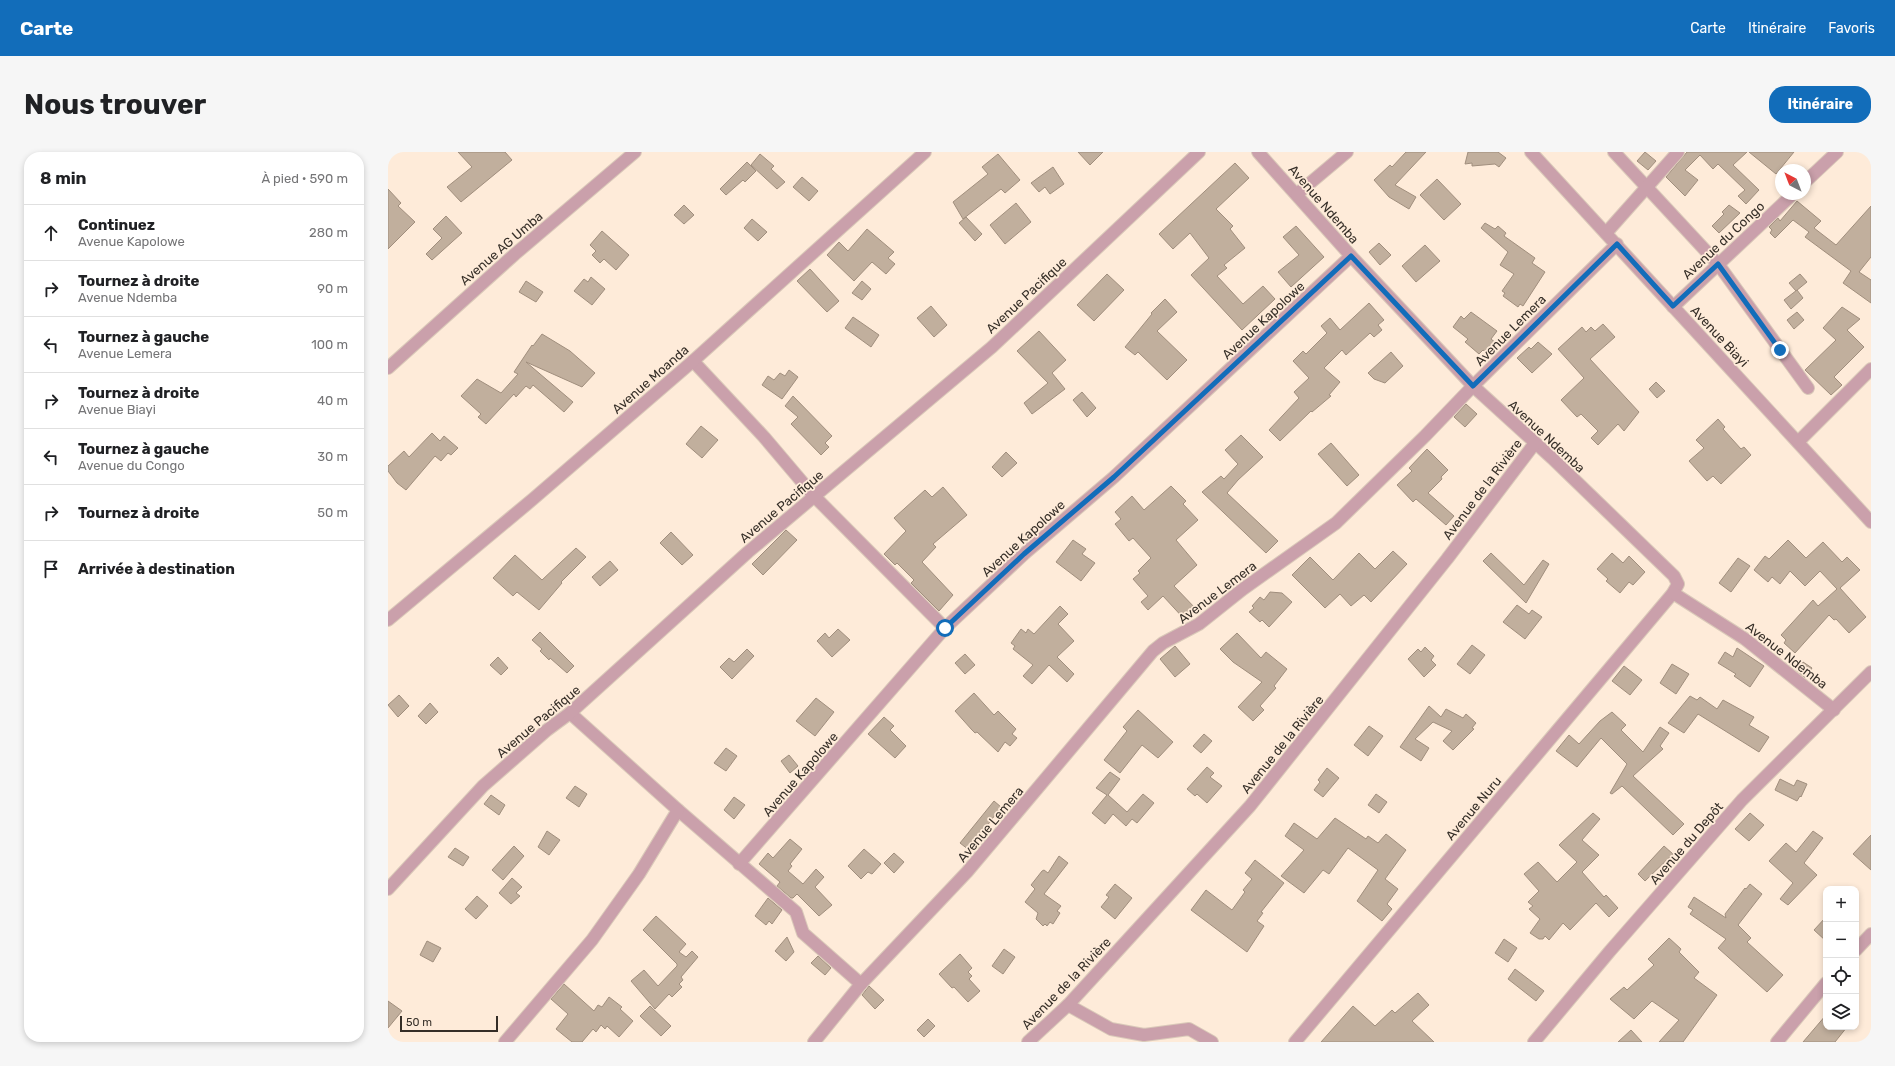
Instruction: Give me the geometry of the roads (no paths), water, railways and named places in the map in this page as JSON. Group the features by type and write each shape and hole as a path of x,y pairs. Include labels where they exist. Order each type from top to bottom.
{"street":[{"name":"Avenue AG Umba","path":"388,368 515,254 635,152"},
{"name":"Avenue Moanda","path":"388,620 533,499 693,361 925,152"},
{"name":"Avenue Pacifique","path":"388,889 483,786 546,730 570,713 692,602 814,496 992,346 1199,152"},
{"name":"Avenue Ndemba","path":"1258,152 1351,256 1473,386 1674,576 1678,584 1673,593 1745,639 1834,710"},
{"path":"1297,194 1347,152"},
{"name":"Avenue Biayi","path":"1531,152 1871,522"},
{"path":"1614,152 1646,189 1718,264 1808,388"},
{"path":"1606,233 1678,152"},
{"path":"1811,176 1837,152"},
{"name":"Avenue du Congo","path":"1673,306 1786,200"},
{"name":"Avenue Lemera","path":"814,1042 861,984 967,872 1153,651 1163,643 1199,624 1248,585 1336,523 1426,436 1473,386 1617,244"},
{"name":"Avenue Kapolowe","path":"740,864 945,628 1024,554 1114,477 1351,256"},
{"path":"693,361 764,438 814,496 945,628"},
{"path":"1798,442 1871,369"},
{"name":"Avenue de la Rivière","path":"1028,1042 1068,1006 1250,806 1447,559 1535,443"},
{"name":"Avenue Nuru","path":"1295,1042 1673,593"},
{"name":"Avenue du Depôt","path":"1534,1042 1610,951 1742,800 1871,672"},
{"path":"570,713 678,810 796,912 803,933 861,984"},
{"path":"505,1042 592,940 639,874 678,810"},
{"path":"1859,947 1871,934"},
{"path":"1777,1042 1823,987"},
{"path":"1068,1006 1111,1029 1144,1035 1189,1029 1212,1042"}]}
